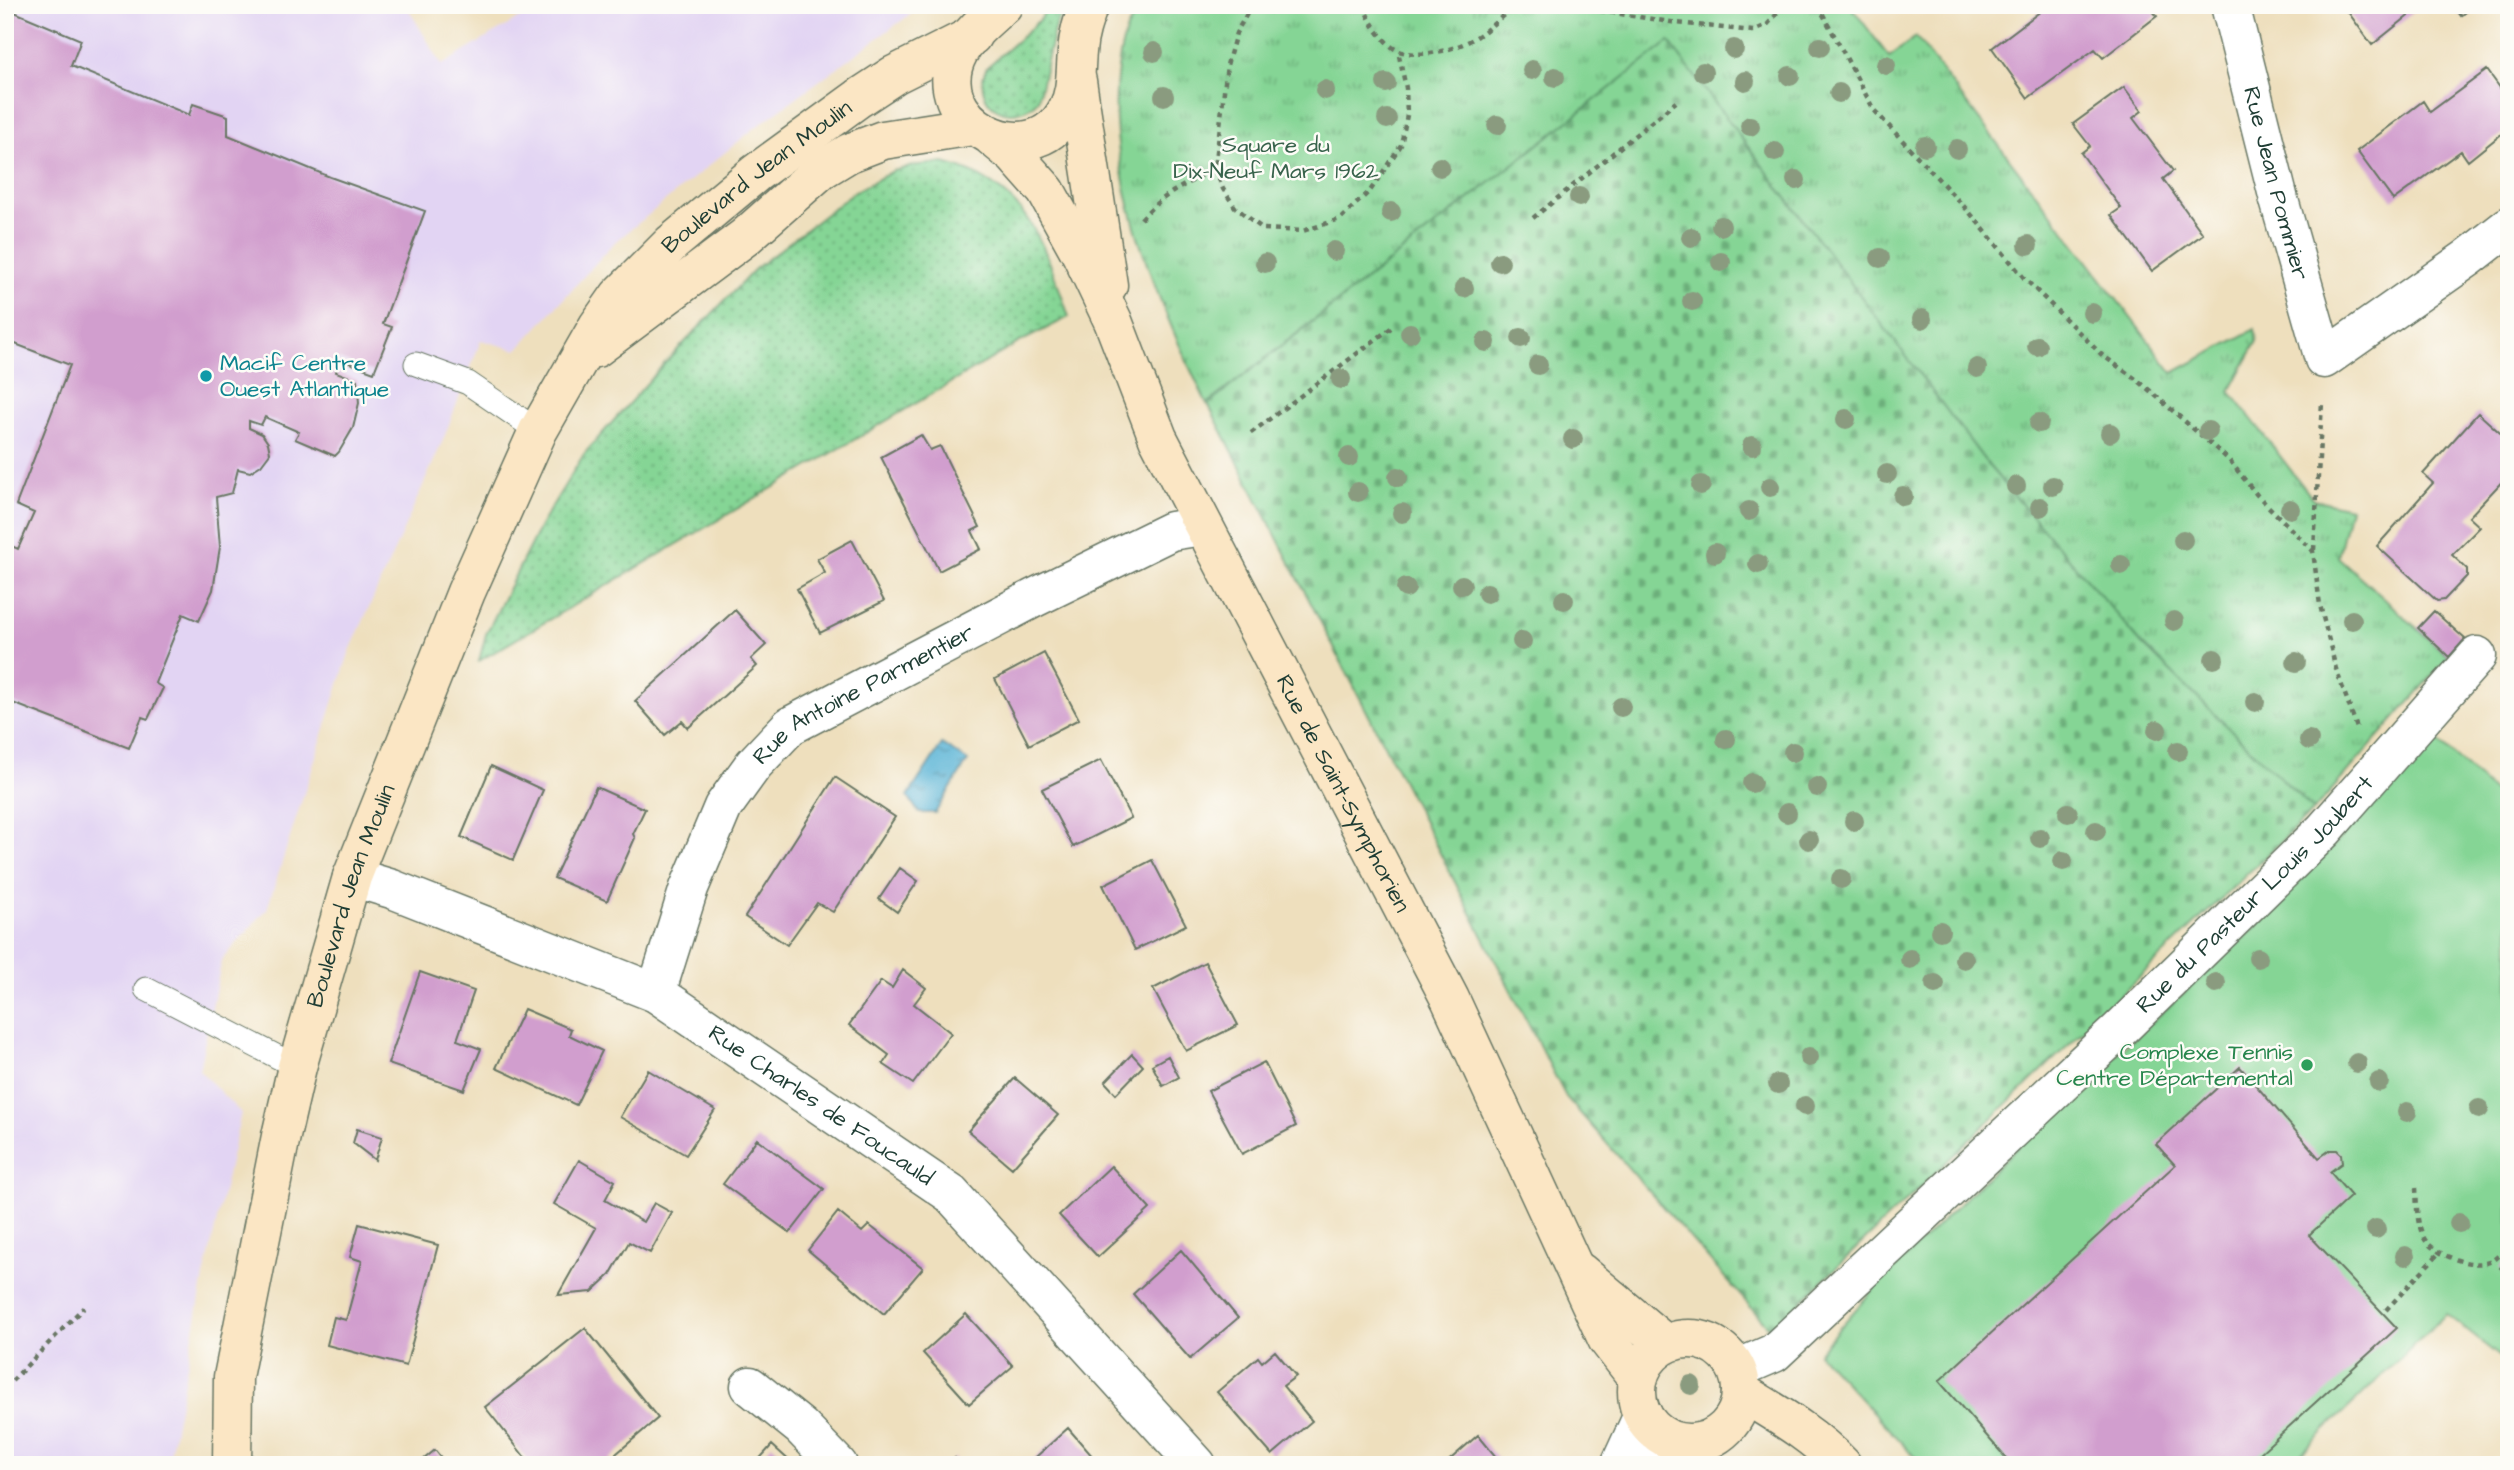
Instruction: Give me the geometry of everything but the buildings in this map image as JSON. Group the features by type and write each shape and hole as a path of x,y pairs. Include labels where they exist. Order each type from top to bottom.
{"street":[{"path":"972,36 1003,5"},
{"path":"1075,71 1080,29 1088,5"},
{"name":"Rue Jean Pommier","path":"2230,5 2279,200 2324,359"},
{"name":"Rue de Saint-Symphorien","path":"972,36 959,52 953,71 953,91 960,110 1014,155 1045,191 1075,242 1113,321 1158,438 1450,999 1607,1339 1651,1424"},
{"name":"Boulevard Jean Moulin","path":"232,1465 233,1377 281,1136 297,1067 352,877 456,616 538,431 598,326 619,296 672,243 756,173 894,75 972,36"},
{"name":"Rue de Saint-Symphorien","path":"1075,71 1113,321"},
{"name":"Boulevard Jean Moulin","path":"580,359 745,237 821,170 849,153 883,140 982,131 1013,141 1033,138 1052,128 1066,112 1074,92 1075,71"},
{"path":"2324,359 2509,226"},
{"name":"Rue Antoine Parmentier","path":"656,993 689,888 723,807 754,764 790,726 1034,598 1171,531 1202,526"},
{"name":"Rue du Pasteur Louis Joubert","path":"1739,1380 1774,1353 1905,1232 2324,830 2477,656"},
{"name":"Rue Charles de Foucauld","path":"352,877 392,889 656,993 951,1194 1197,1465"},
{"name":"Rue de Saint-Symphorien","path":"1573,1266 1665,1344"},
{"path":"1619,1465 1651,1424 1648,1359 1665,1344 1681,1339 1698,1339 1714,1344 1727,1355 1739,1380 1740,1406 1724,1430 1698,1443 1684,1443 1651,1424"},
{"path":"1739,1380 1835,1457"},
{"path":"750,1386 800,1427 838,1465"},
{"path":"1724,1430 1791,1439 1835,1457"}],"lane":[{"path":"416,364 468,383 538,431"},
{"path":"146,989 297,1067"}],"path":[{"path":"1252,5 1236,33 1227,65 1215,169 1223,189 1235,207 1263,229 1303,231 1340,219 1370,191 1401,145 1407,115 1406,88 1398,51 1375,30 1363,5"},
{"path":"1398,51 1429,53 1453,49 1479,36 1516,5"},
{"path":"1581,5 1589,9 1677,23 1753,31 1767,25 1780,5"},
{"path":"1818,5 1874,110 1970,212 2025,279 2102,355 2140,382 2229,460 2257,495 2314,551"},
{"path":"1533,218 1676,102"},
{"path":"1136,226 1150,209 1172,192 1215,169"},
{"path":"1251,432 1391,328"},
{"path":"2324,359 2314,551 2320,605 2336,669 2354,724 2379,767"},
{"path":"2416,1188 2418,1217 2424,1238 2440,1253 2472,1264 2492,1261 2509,1243"},
{"path":"2386,1310 2440,1253"},
{"path":"5,1388 84,1307"}],"shaded area":[{"path":"5,5 406,5 442,65 541,5 923,5 756,127 614,243 517,350 481,340 443,440 349,653 267,909 222,959 199,1070 241,1113 204,1277 168,1465 5,1465"}],"green space":[{"path":"1049,5 1065,5 1055,26 1038,100 1027,109 1016,113 996,108 988,101 984,92 983,80 987,67 1041,18"},
{"name":"Square du Dix-Neuf Mars 1962","path":"1144,5 1850,5 1889,57 1916,37 2173,373 2255,329 2257,341 2230,391 2313,499 2350,508 2338,557 2449,657 2314,810 2143,645 1989,466 1669,42 1207,404 1154,284 1127,197 1119,153 1116,110 1120,52 1128,27"},
{"path":"1669,41 1989,466 2143,645 2314,810 1771,1330 1566,1097 1208,404"},
{"path":"944,163 972,173 995,186 1014,202 1041,242 1069,317 1020,342 479,661 486,634 540,526 584,454 665,363 755,269 854,192 893,171"},
{"name":"Complexe Tennis Centre Départemental","path":"2435,738 2509,806 2509,1364 2446,1314 2289,1465 1922,1465 1818,1353 1875,1287 2047,1118 2258,925"}],"water":[{"path":"942,744 968,761 935,813 919,813 908,796"}],"place":[{"name":"Macif Centre Ouest Atlantique","path":"206,376"},
{"name":"Complexe Tennis Centre Départemental","path":"2307,1065"}]}
